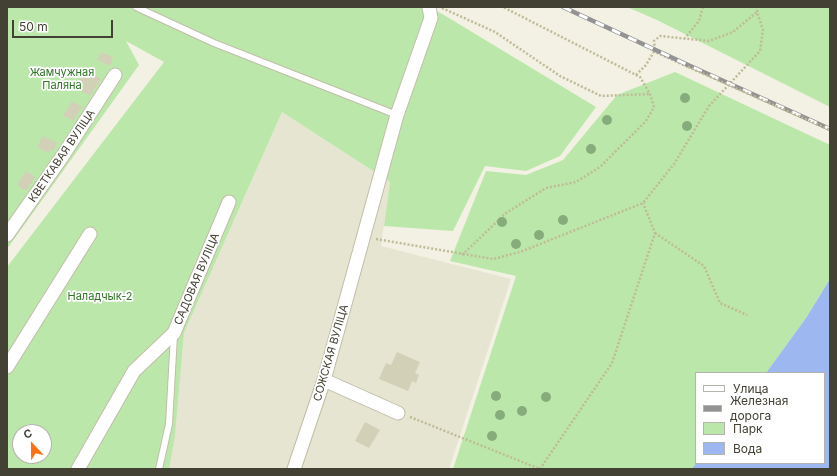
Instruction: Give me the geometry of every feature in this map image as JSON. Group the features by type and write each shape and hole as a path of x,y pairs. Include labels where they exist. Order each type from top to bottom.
{"street":[{"name":"СОЖСКАЯ ВУЛІЦА","path":"294,469 324,380 397,115 432,18 429,8"},
{"name":"КВЕТКАВАЯ ВУЛІЦА","path":"7,235 62,157 115,75"},
{"name":"САДОВАЯ ВУЛІЦА","path":"78,469 134,371 174,333 229,202"},
{"path":"7,367 90,234"},
{"path":"324,380 398,412"}],"lane":[{"path":"136,7 214,43 397,115"},
{"path":"159,469 169,424 174,333"}],"path":[{"path":"462,255 506,213 546,188 576,182 600,167 646,122 654,107 650,94 640,77 502,7"},
{"path":"683,39 699,21 704,7"},
{"path":"364,237 444,250 462,255 493,259 520,252 643,203 674,164 709,106 760,51 763,30 757,12 758,7"},
{"path":"429,8 444,8 495,32 560,76 601,96 650,94"},
{"path":"636,75 646,65 654,50 654,41 660,36 709,41 734,32 757,12"},
{"path":"653,51 830,130"},
{"path":"643,203 655,233 704,266 720,303 747,315"},
{"path":"398,412 540,469 612,363 655,233"}],"shaded area":[{"path":"282,112 390,182 381,246 511,279 449,469 169,469 175,436 184,333"}],"green space":[{"name":"Наладчык-2","path":"7,7 429,7 596,107 560,156 526,171 485,166 453,231 384,226 390,182 282,112 184,333 175,436 169,469 7,469 7,267 164,62 126,41 139,65 7,249"},
{"path":"627,7 830,7 830,107 657,20"},
{"path":"675,72 830,145 830,279 806,318 767,372 695,372 695,464 692,469 453,469 516,276 450,261 486,171 526,175 563,160 617,95"}],"water":[{"path":"830,279 830,469 692,469 695,464 825,464 825,372 767,372 806,318"}],"building":[{"path":"101,52 113,57 110,66 97,60"},
{"path":"86,70 101,79 90,96 80,90 84,84 79,81"},
{"path":"72,101 82,107 73,121 63,115"},
{"path":"43,136 57,143 53,151 50,150 48,153 37,147"},
{"path":"26,171 35,177 26,191 17,185"},
{"path":"397,352 420,362 415,373 419,375 416,383 412,381 408,391 379,379 386,363 391,365"},
{"path":"365,422 380,430 369,448 355,441"}],"railway":[{"path":"563,7 830,129"}],"park label":[{"name":"Жамчужная Паляна","path":"62,79"}]}
